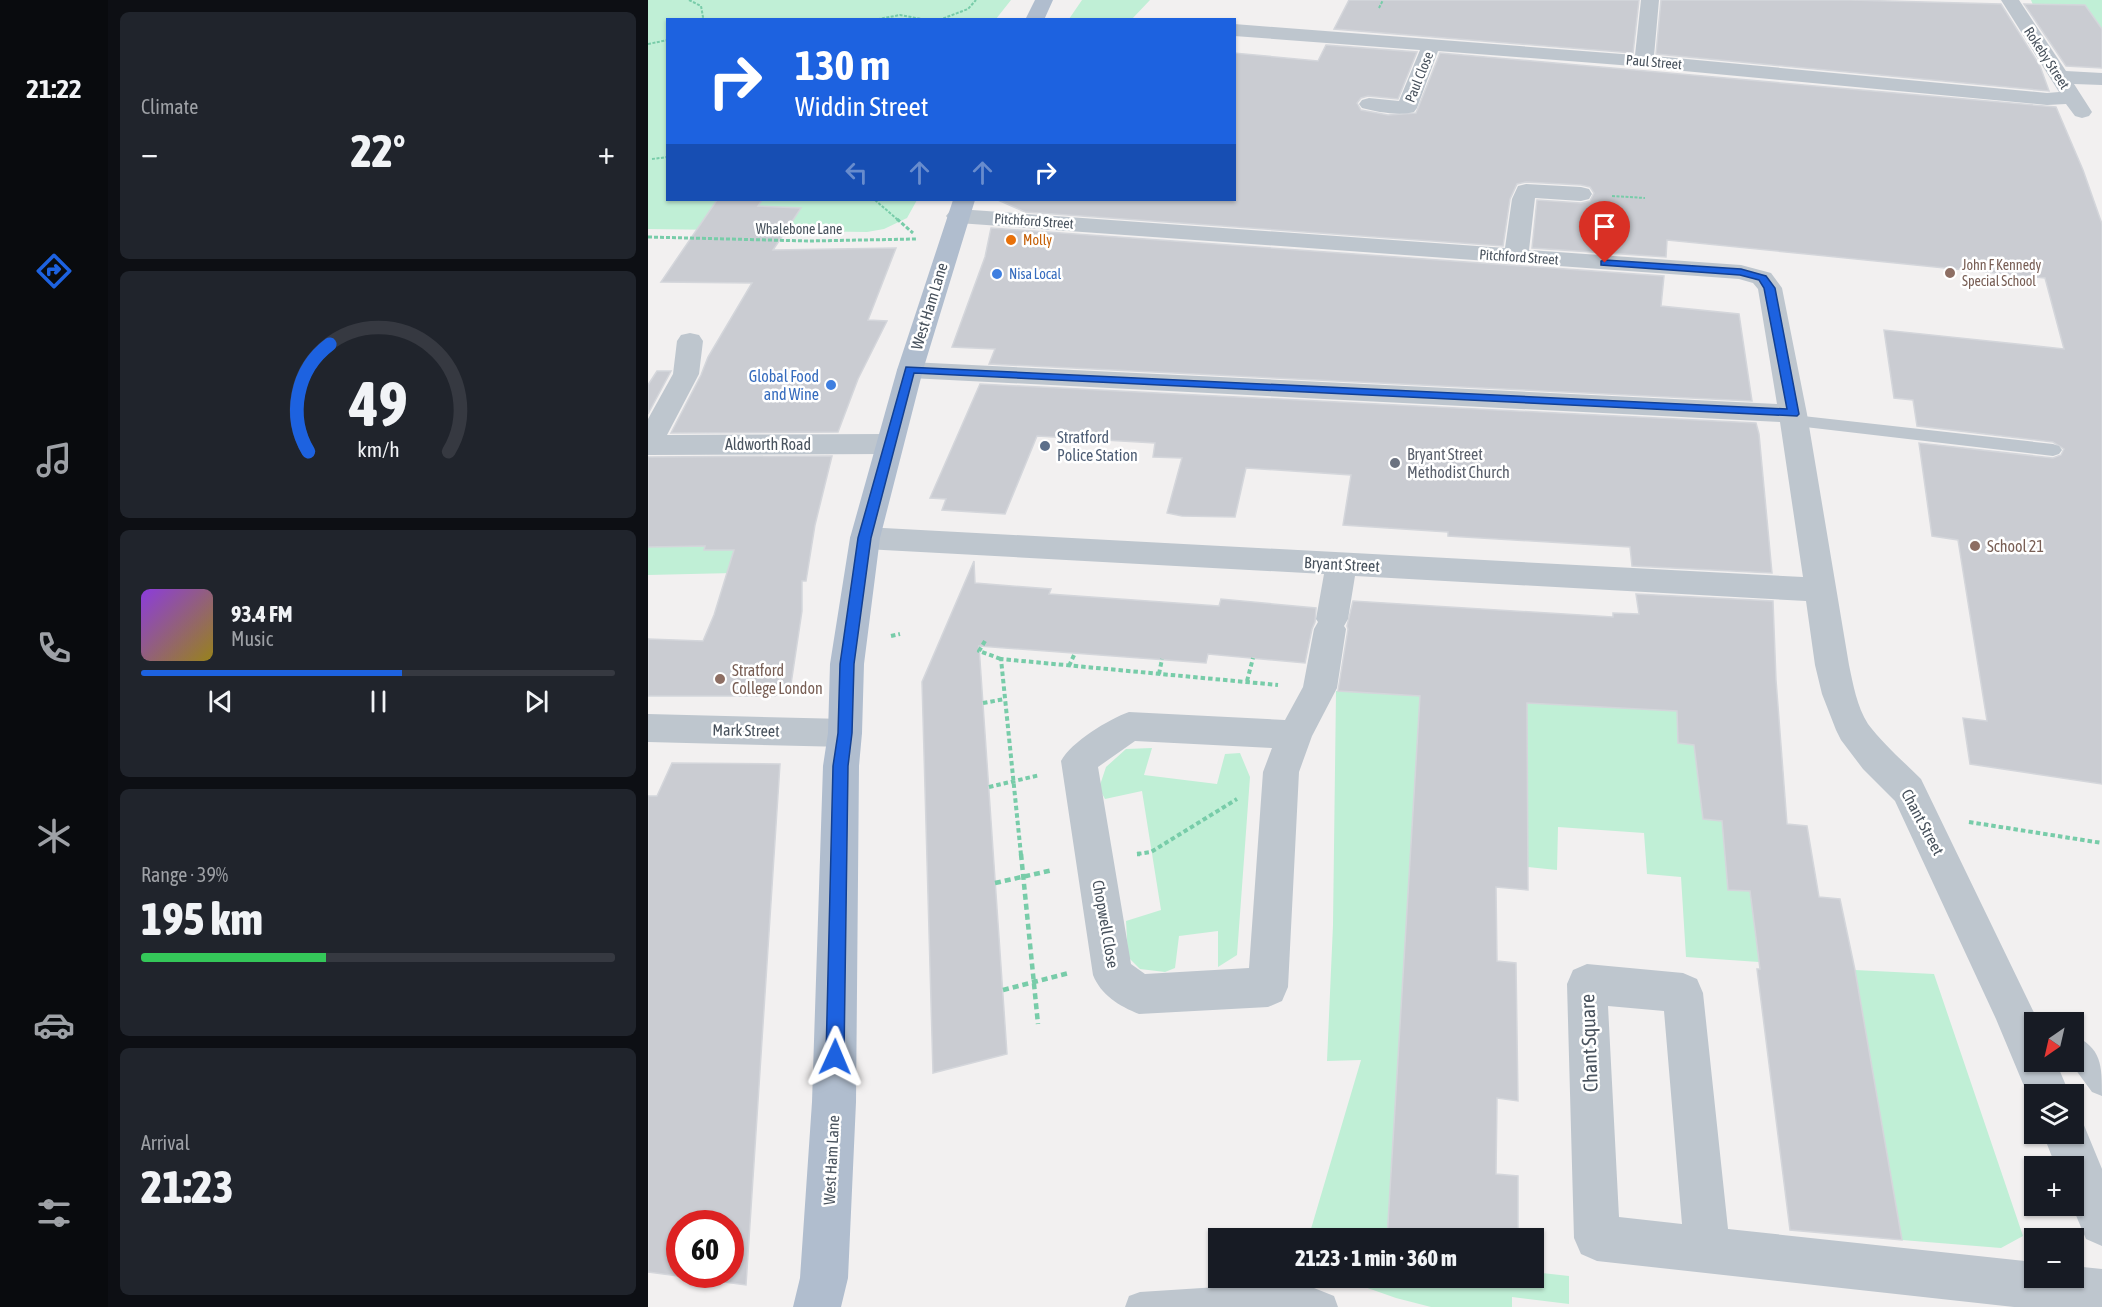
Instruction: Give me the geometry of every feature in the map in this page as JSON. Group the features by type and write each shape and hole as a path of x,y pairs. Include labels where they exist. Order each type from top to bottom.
{"main road":[{"path":"1035,18 1044,0"},
{"name":"West Ham Lane","path":"817,1307 824,1278 834,1102 841,766 845,733 847,664 865,538 888,444 957,218"}],"street":[{"path":"1644,61 1650,0"},
{"name":"Rokeby Street","path":"2010,0 2085,115"},
{"name":"Paul Street","path":"1236,30 1644,61 2047,99 2072,97"},
{"name":"Paul Close","path":"1370,104 1407,108 1431,45"},
{"path":"2059,77 2102,79"},
{"path":"1516,257 1526,191 1581,194"},
{"name":"Pitchford Street","path":"957,218 1741,272 1762,278 1770,288 1794,417 1819,590"},
{"name":"Aldworth Road","path":"690,341 686,374 648,445 888,444"},
{"path":"910,370 1794,417"},
{"name":"Bryant Street","path":"865,538 1819,590"},
{"name":"Chopwell Close","path":"1080,767 1113,975 1139,994 1268,987 1281,772 1295,735 1320,688 1341,564"},
{"name":"Chant Street","path":"1819,590 1832,665 1853,730 1876,758 1908,790 2024,1013"},
{"path":"1080,767 1079,761 1129,726 1295,735"},
{"name":"Mark Street","path":"648,728 845,733"},
{"name":"Chant Square","path":"1707,1249 1683,993 1587,984 1597,1238 2102,1293"},
{"path":"2069,1144 2102,1223"}],"lane":[{"path":"1794,417 2053,450"},
{"path":"2084,1058 2102,1082"},
{"path":"1140,1307 1278,1298 1304,1299 1323,1307"}],"path":[{"path":"689,0 701,6 702,18"},
{"path":"944,18 968,9 976,0"},
{"path":"1379,8 1383,0"},
{"path":"883,18 899,15 916,18"},
{"path":"648,44 666,42"},
{"path":"652,159 666,157"},
{"path":"876,201 913,233"},
{"name":"Whalebone Lane","path":"648,237 809,241 957,218"},
{"path":"985,640 979,651 1001,659"},
{"path":"1069,666 1075,653"},
{"path":"1247,681 1253,658"},
{"path":"1159,674 1162,659"},
{"path":"983,703 1005,699"},
{"path":"988,787 1080,767"},
{"path":"995,883 1095,861 1152,852 1281,772"},
{"path":"1970,822 2102,843"},
{"path":"1003,990 1112,963"}],"green space":[{"path":"648,0 1011,0 997,18 666,18 666,201 916,201 907,218 884,229 867,232 648,229"},
{"path":"1082,0 1150,0 1133,18 1070,18"},
{"path":"2031,0 2102,0 2102,45 2096,21 2085,5 2033,5"},
{"path":"713,529 704,550 743,549 734,573 648,575 648,547"},
{"path":"1336,691 1420,696 1388,1228 1311,1228 1361,1060 1327,1061 1333,925"},
{"path":"1724,695 1677,720 1678,743 1726,749 1695,755 1703,819 1722,821 1728,889 1750,891 1759,962 1686,957 1681,877 1647,874 1644,833 1558,827 1557,870 1528,867 1520,702"},
{"path":"1152,748 1144,775 1217,784 1225,754 1240,753 1250,777 1237,955 1218,967 1218,931 1179,936 1175,968 1165,972 1140,969 1128,957 1126,921 1161,910 1142,791 1105,799 1099,788 1106,767 1126,749"},
{"path":"1855,970 1934,974 2023,1236 2001,1248 1902,1240"},
{"path":"1544,1273 1569,1276 1569,1304 1512,1297 1512,1307 1431,1307 1368,1288 1544,1288"}],"building":[{"path":"1349,0 1639,0 1633,53 1334,29"},
{"path":"1661,0 1850,0 2001,4 2040,66 2049,91 1656,54"},
{"path":"2024,4 2085,5 2102,29 2102,68 2066,66"},
{"path":"1326,45 1417,52 1398,99 1368,96 1361,98 1357,103 1361,110 1388,115 1416,113 1440,53 2056,107 2083,170 2102,224 2102,784 1970,764 1963,718 1987,721 1958,540 1932,536 1919,443 2053,458 2061,455 2064,449 2053,442 1917,426 1913,400 1894,398 1884,330 2064,349 2045,278 1667,240 1666,257 1532,248 1537,200 1581,203 1590,201 1594,193 1590,187 1581,185 1526,182 1517,184 1510,199 1503,246 1025,212 1000,201 1236,201 1236,53 1318,61"},
{"path":"716,201 761,201 758,206 801,208 773,250 896,248 868,320 887,321 858,379 838,432 671,433 708,357 752,283 661,282"},
{"path":"991,228 1664,276 1661,306 1739,314 1752,401 989,364 995,349 952,347 985,257"},
{"path":"657,371 671,371 648,414 648,385"},
{"path":"980,384 1756,423 1759,434 1772,573 1632,566 1630,547 1448,536 1448,532 1343,525 1351,475 1246,468 1235,517 1182,516 1167,513 1182,458 1153,457 1155,443 1037,436 1005,514 942,510 946,499 930,498"},
{"path":"832,456 815,525 806,581 802,581 802,611 791,684 775,696 648,696 648,639 703,641 714,615 734,550 704,550 705,546 648,547 648,457"},
{"path":"974,561 975,583 1051,589 1049,594 1219,606 1221,599 1316,608 1315,622 1305,663 1208,654 1206,663 979,646 1007,1054 933,1073 922,682"},
{"path":"1636,594 1773,601 1776,680 1787,824 1807,826 1819,897 1840,899 1855,970 1902,1240 1790,1230 1757,969 1760,969 1750,891 1728,890 1722,821 1703,819 1694,745 1678,743 1677,711 1527,703 1528,890 1496,887 1497,961 1516,963 1518,1101 1497,1098 1496,1174 1518,1176 1518,1228 1388,1228 1420,696 1338,691 1347,626 1353,601 1613,617 1613,613 1639,614"},
{"path":"672,763 780,764 746,1285 744,1285 744,1210 666,1210 666,1274 648,1272 648,796 657,796"}],"place":[{"name":"Molly","path":"1011,240"},
{"name":"John F Kennedy Special School","path":"1950,273"},
{"name":"Nisa Local","path":"997,274"},
{"name":"Global Food and Wine","path":"831,385"},
{"name":"Stratford Police Station","path":"1045,446"},
{"name":"Bryant Street Methodist Church","path":"1395,463"},
{"name":"School 21","path":"1975,546"},
{"name":"Stratford College London","path":"720,679"}],"route":[{"path":"835,1057 841,766 845,733 847,664 865,538 888,444 910,370 1793,414 1770,288 1762,278 1741,272 1605,263"}]}
